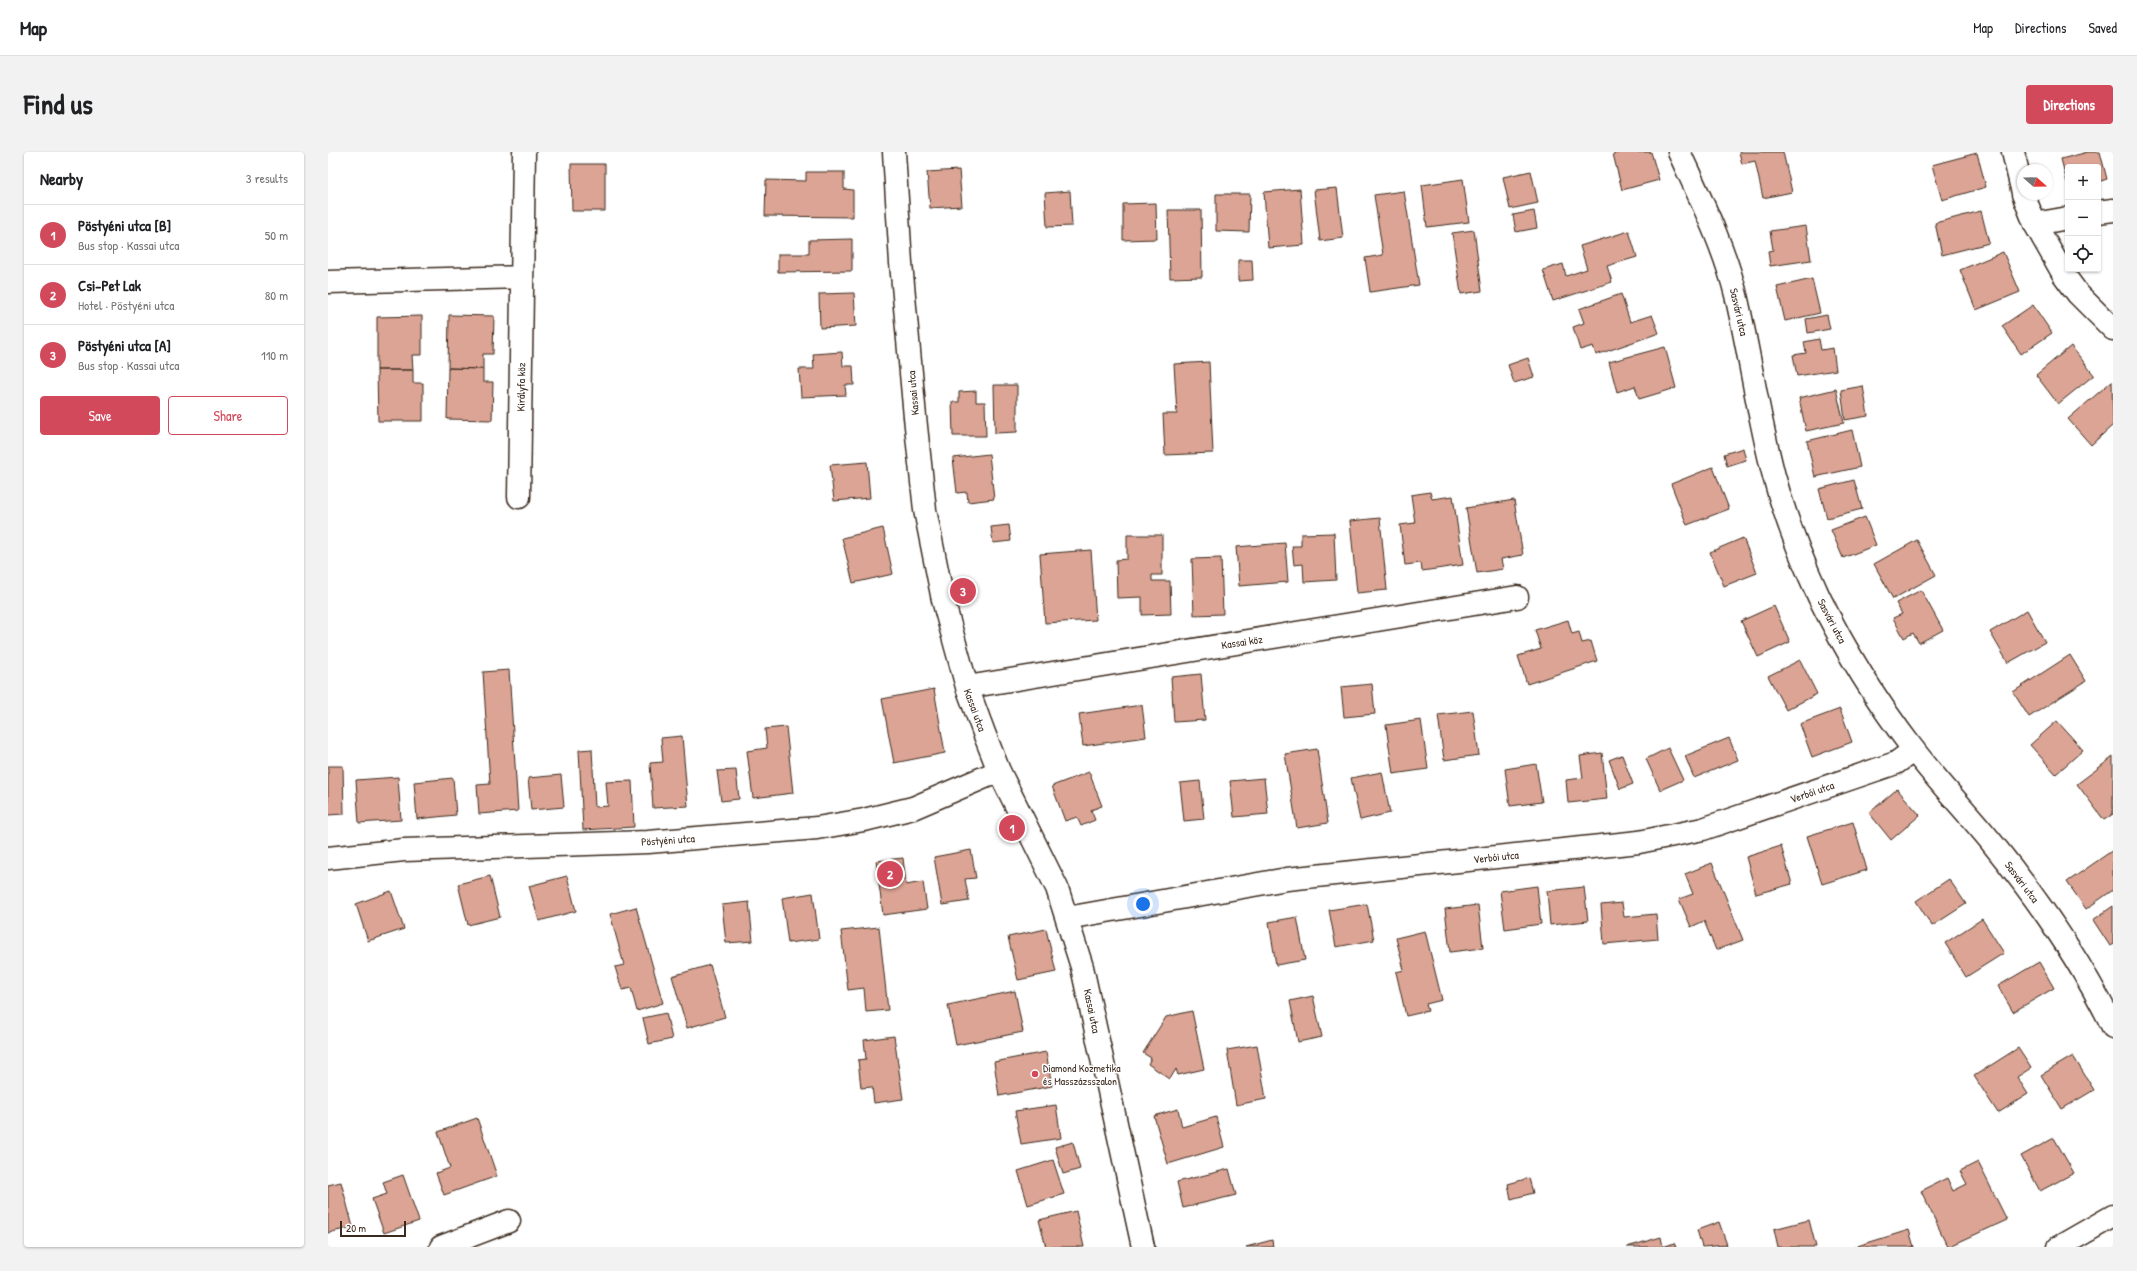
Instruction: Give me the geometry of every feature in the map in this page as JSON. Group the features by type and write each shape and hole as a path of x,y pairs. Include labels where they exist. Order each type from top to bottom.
{"street":[{"name":"Királyfa köz","path":"519,497 524,152"},
{"name":"Kassai utca","path":"894,152 903,286 925,510 943,600 967,687 999,771 1057,888 1067,918 1090,1000 1111,1109 1143,1247"},
{"name":"Sasvári utca","path":"1679,152 1713,229 1736,293 1774,476 1793,534 1819,596 1852,657 1890,719 1993,844 2054,926 2097,994 2113,1027"},
{"path":"2013,152 2017,169"},
{"path":"2025,200 2035,224 2064,275 2078,294 2113,329"},
{"path":"2101,212 2113,210"},
{"path":"2035,224 2065,219"},
{"path":"328,282 522,277"},
{"name":"Kassai köz","path":"967,687 1517,597"},
{"name":"Verbói utca","path":"1067,918 1287,879 1639,842 1678,835 1703,829 1866,774 1896,763 1914,750"},
{"name":"Pöstyéni utca","path":"328,858 404,850 648,842 817,828 864,820 913,808 999,771"},
{"path":"2058,1247 2113,1216"},
{"path":"441,1247 509,1221"}],"building":[{"path":"1621,152 1651,152 1659,180 1622,190 1613,154"},
{"path":"1739,152 1783,152 1792,192 1763,198 1755,161 1742,164"},
{"path":"2088,152 2100,152 2107,179 2101,181 2101,164 2065,164 2065,174 2061,159"},
{"path":"1977,153 1986,187 1942,200 1932,165"},
{"path":"571,164 605,164 605,211 572,211"},
{"path":"959,170 962,206 930,208 927,172"},
{"path":"1531,171 1538,203 1510,209 1503,177"},
{"path":"806,172 844,172 844,189 853,190 853,217 765,216 766,180 806,181"},
{"path":"1463,179 1469,222 1427,227 1422,185"},
{"path":"1337,188 1343,238 1320,241 1314,190"},
{"path":"1300,189 1304,245 1268,248 1264,192"},
{"path":"1070,191 1072,226 1047,227 1045,193"},
{"path":"1404,191 1419,285 1370,292 1365,258 1383,255 1374,195"},
{"path":"1216,194 1250,194 1249,232 1216,231"},
{"path":"1156,203 1157,239 1123,240 1123,204"},
{"path":"1168,210 1201,210 1202,277 1170,278"},
{"path":"1534,211 1537,228 1516,232 1513,215"},
{"path":"1981,211 1989,243 1942,255 1935,223"},
{"path":"1806,226 1811,260 1770,266 1768,251 1773,250 1770,231"},
{"path":"1474,230 1482,291 1461,294 1452,233"},
{"path":"1629,231 1637,257 1607,266 1612,282 1553,301 1543,270 1563,264 1566,276 1587,269 1580,246"},
{"path":"852,239 852,271 778,272 778,254 809,254 809,240"},
{"path":"2003,252 2020,292 1976,310 1960,270"},
{"path":"1238,260 1252,260 1253,280 1238,281"},
{"path":"1812,279 1820,313 1785,321 1777,287"},
{"path":"854,293 856,326 820,328 819,294"},
{"path":"1621,294 1630,322 1652,315 1659,333 1596,355 1593,346 1580,350 1573,327 1584,323 1579,309"},
{"path":"2033,305 2052,333 2021,354 2002,326"},
{"path":"449,315 494,316 493,354 483,354 483,369 448,368"},
{"path":"1827,315 1830,329 1808,333 1806,319"},
{"path":"422,316 422,355 412,355 413,370 377,370 377,317"},
{"path":"1819,339 1821,350 1833,348 1836,370 1797,376 1793,355 1806,353 1804,342"},
{"path":"2071,346 2094,375 2058,404 2036,375"},
{"path":"1665,347 1676,388 1639,399 1635,386 1617,392 1609,362"},
{"path":"842,352 843,366 853,366 854,385 845,385 846,395 801,397 799,369 814,369 813,354"},
{"path":"1528,358 1534,377 1514,383 1508,365"},
{"path":"1209,362 1213,453 1165,455 1163,414 1177,414 1174,364"},
{"path":"448,368 483,369 483,382 493,382 492,420 447,419"},
{"path":"377,370 413,370 413,383 423,383 423,421 378,421"},
{"path":"2112,381 2113,425 2091,445 2068,419"},
{"path":"994,385 1017,385 1017,432 995,433"},
{"path":"1863,386 1868,416 1845,420 1841,390"},
{"path":"1836,389 1844,423 1806,431 1799,398"},
{"path":"976,391 976,402 985,402 986,436 953,436 952,402 959,402 959,392"},
{"path":"1852,430 1860,467 1815,477 1807,441"},
{"path":"1743,448 1746,460 1727,466 1724,454"},
{"path":"989,454 994,499 968,502 967,492 957,493 953,458"},
{"path":"867,462 870,498 834,501 830,465"},
{"path":"1713,467 1729,509 1687,525 1671,484"},
{"path":"1854,480 1862,509 1827,518 1819,489"},
{"path":"1430,492 1432,499 1453,496 1463,565 1422,571 1421,563 1405,565 1400,525 1415,523 1411,495"},
{"path":"1514,500 1523,555 1501,559 1503,569 1477,573 1466,508"},
{"path":"1865,517 1876,545 1843,558 1831,530"},
{"path":"1380,518 1387,590 1357,593 1350,521"},
{"path":"1009,525 1011,541 993,543 991,527"},
{"path":"883,528 893,574 853,583 842,538"},
{"path":"1334,533 1336,580 1304,582 1303,564 1294,565 1292,546 1301,546 1301,534"},
{"path":"1127,535 1162,535 1162,575 1152,575 1152,581 1170,581 1171,614 1142,615 1142,597 1117,598 1116,560 1127,559"},
{"path":"1743,538 1757,573 1724,586 1710,552"},
{"path":"1917,540 1936,575 1893,599 1874,564"},
{"path":"1285,543 1288,582 1239,586 1236,547"},
{"path":"1091,550 1096,620 1045,623 1040,554"},
{"path":"1221,558 1223,614 1194,615 1192,559"},
{"path":"1921,590 1943,630 1919,643 1913,633 1904,638 1893,618 1902,614 1896,603"},
{"path":"1774,606 1790,642 1758,657 1741,621"},
{"path":"2027,610 2045,642 2008,663 1990,632"},
{"path":"1568,620 1572,634 1579,632 1582,643 1591,641 1597,661 1527,684 1518,656 1541,649 1535,630"},
{"path":"2070,655 2086,681 2029,717 2013,692"},
{"path":"1800,660 1817,694 1786,710 1768,676"},
{"path":"509,670 518,811 479,814 477,785 490,784 483,672"},
{"path":"1201,674 1205,720 1174,722 1171,677"},
{"path":"1372,684 1375,714 1344,717 1341,687"},
{"path":"934,689 945,753 894,763 882,699"},
{"path":"1142,705 1146,737 1083,746 1079,714"},
{"path":"1840,709 1852,742 1812,757 1800,724"},
{"path":"1473,711 1479,755 1444,760 1438,715"},
{"path":"1421,720 1428,769 1393,774 1386,725"},
{"path":"2057,721 2083,750 2056,774 2030,745"},
{"path":"786,727 793,793 753,798 747,751 767,748 765,729"},
{"path":"682,736 688,806 653,808 650,763 663,762 661,738"},
{"path":"1729,738 1738,760 1694,778 1685,756"},
{"path":"1668,748 1683,780 1660,790 1646,759"},
{"path":"592,749 595,807 608,806 606,782 632,781 634,827 583,830 579,750"},
{"path":"1317,749 1328,823 1297,828 1285,754"},
{"path":"1602,753 1607,799 1568,803 1566,780 1583,778 1580,756"},
{"path":"1622,755 1633,784 1620,789 1609,760"},
{"path":"2113,757 2113,814 2104,820 2077,784"},
{"path":"1536,764 1542,802 1510,806 1505,769"},
{"path":"328,766 343,766 344,814 328,815"},
{"path":"736,770 739,799 721,801 717,771"},
{"path":"1089,772 1102,806 1091,810 1095,820 1081,826 1077,817 1065,821 1052,786"},
{"path":"1382,772 1390,813 1360,820 1351,778"},
{"path":"561,775 564,807 531,810 528,778"},
{"path":"398,777 401,820 359,823 356,780"},
{"path":"453,778 456,815 417,819 414,782"},
{"path":"1264,778 1268,814 1234,817 1230,781"},
{"path":"1200,781 1204,819 1184,821 1180,783"},
{"path":"1897,789 1920,815 1891,840 1869,813"},
{"path":"1853,822 1867,870 1822,884 1807,836"},
{"path":"1781,846 1792,884 1756,894 1746,857"},
{"path":"971,850 976,878 965,879 969,901 942,905 934,857"},
{"path":"2113,850 2113,890 2086,909 2067,882"},
{"path":"903,858 906,885 923,882 927,909 883,915 876,861"},
{"path":"1712,863 1743,940 1716,950 1704,921 1691,927 1679,899 1693,894 1685,874"},
{"path":"490,876 500,917 468,925 458,884"},
{"path":"567,876 576,911 539,921 529,886"},
{"path":"1949,879 1966,904 1932,926 1916,901"},
{"path":"1537,886 1541,924 1505,929 1500,891"},
{"path":"1584,887 1588,921 1550,925 1547,891"},
{"path":"391,891 404,929 368,941 356,904"},
{"path":"813,893 819,939 788,943 782,898"},
{"path":"749,902 753,941 726,943 722,905"},
{"path":"1622,903 1624,917 1656,914 1658,939 1604,944 1601,905"},
{"path":"1367,904 1374,940 1336,947 1329,910"},
{"path":"1478,905 1483,948 1450,952 1445,909"},
{"path":"2113,906 2113,944 2110,946 2093,920"},
{"path":"636,907 663,1003 637,1011 631,988 622,990 615,967 624,965 610,914"},
{"path":"1297,917 1305,960 1276,965 1269,922"},
{"path":"1982,919 2004,953 1966,977 1945,943"},
{"path":"879,927 888,1010 866,1012 864,988 848,990 841,931"},
{"path":"1046,929 1056,972 1018,980 1008,937"},
{"path":"1425,931 1442,1000 1426,1004 1428,1011 1406,1016 1396,972 1404,970 1396,938"},
{"path":"2039,962 2054,988 2013,1012 1998,986"},
{"path":"710,965 725,1017 687,1028 672,976"},
{"path":"1015,991 1023,1032 956,1045 948,1005"},
{"path":"1313,996 1322,1037 1298,1042 1290,1001"},
{"path":"1192,1011 1204,1069 1178,1075 1176,1069 1170,1079 1148,1064 1151,1058 1143,1053 1166,1017"},
{"path":"666,1013 672,1039 649,1044 643,1018"},
{"path":"894,1036 903,1099 874,1103 872,1087 861,1088 858,1060 866,1059 864,1040"},
{"path":"1257,1045 1266,1099 1236,1105 1227,1050"},
{"path":"2018,1048 2031,1068 2017,1077 2028,1094 1998,1113 1974,1076"},
{"path":"1046,1052 1052,1086 999,1096 994,1062"},
{"path":"2073,1056 2094,1090 2062,1109 2041,1075"},
{"path":"1056,1105 1061,1138 1021,1144 1015,1111"},
{"path":"1178,1109 1182,1127 1216,1117 1224,1147 1168,1164 1154,1116"},
{"path":"477,1118 497,1176 444,1195 436,1173 450,1168 438,1132"},
{"path":"2054,1138 2074,1173 2040,1191 2021,1156"},
{"path":"1073,1142 1080,1169 1063,1174 1055,1147"},
{"path":"1053,1160 1064,1194 1028,1205 1018,1171"},
{"path":"1978,1162 2007,1220 1948,1247 1921,1191 1947,1178 1953,1191 1967,1184 1960,1171"},
{"path":"1229,1169 1236,1195 1183,1208 1177,1182"},
{"path":"403,1175 419,1221 384,1233 372,1199 387,1194 383,1182"},
{"path":"1529,1178 1533,1193 1511,1199 1508,1184"},
{"path":"341,1182 353,1227 328,1233 328,1185"},
{"path":"1076,1211 1084,1247 1046,1247 1039,1220"},
{"path":"1809,1220 1816,1247 1778,1247 1774,1229"},
{"path":"1719,1222 1727,1245 1702,1247 1697,1230"},
{"path":"1909,1230 1914,1247 1854,1247"},
{"path":"1661,1237 1663,1247 1627,1247"},
{"path":"1272,1240 1273,1247 1246,1247"},
{"path":"1674,1243 1676,1247 1663,1247"}],"place":[{"name":"Pöstyéni utca [A]","path":"963,591"},
{"name":"Pöstyéni utca [B]","path":"1012,828"},
{"name":"Csi-Pet Lak","path":"890,874"},
{"name":"Diamond Kozmetika és Masszázsszalon","path":"1035,1074"}]}
